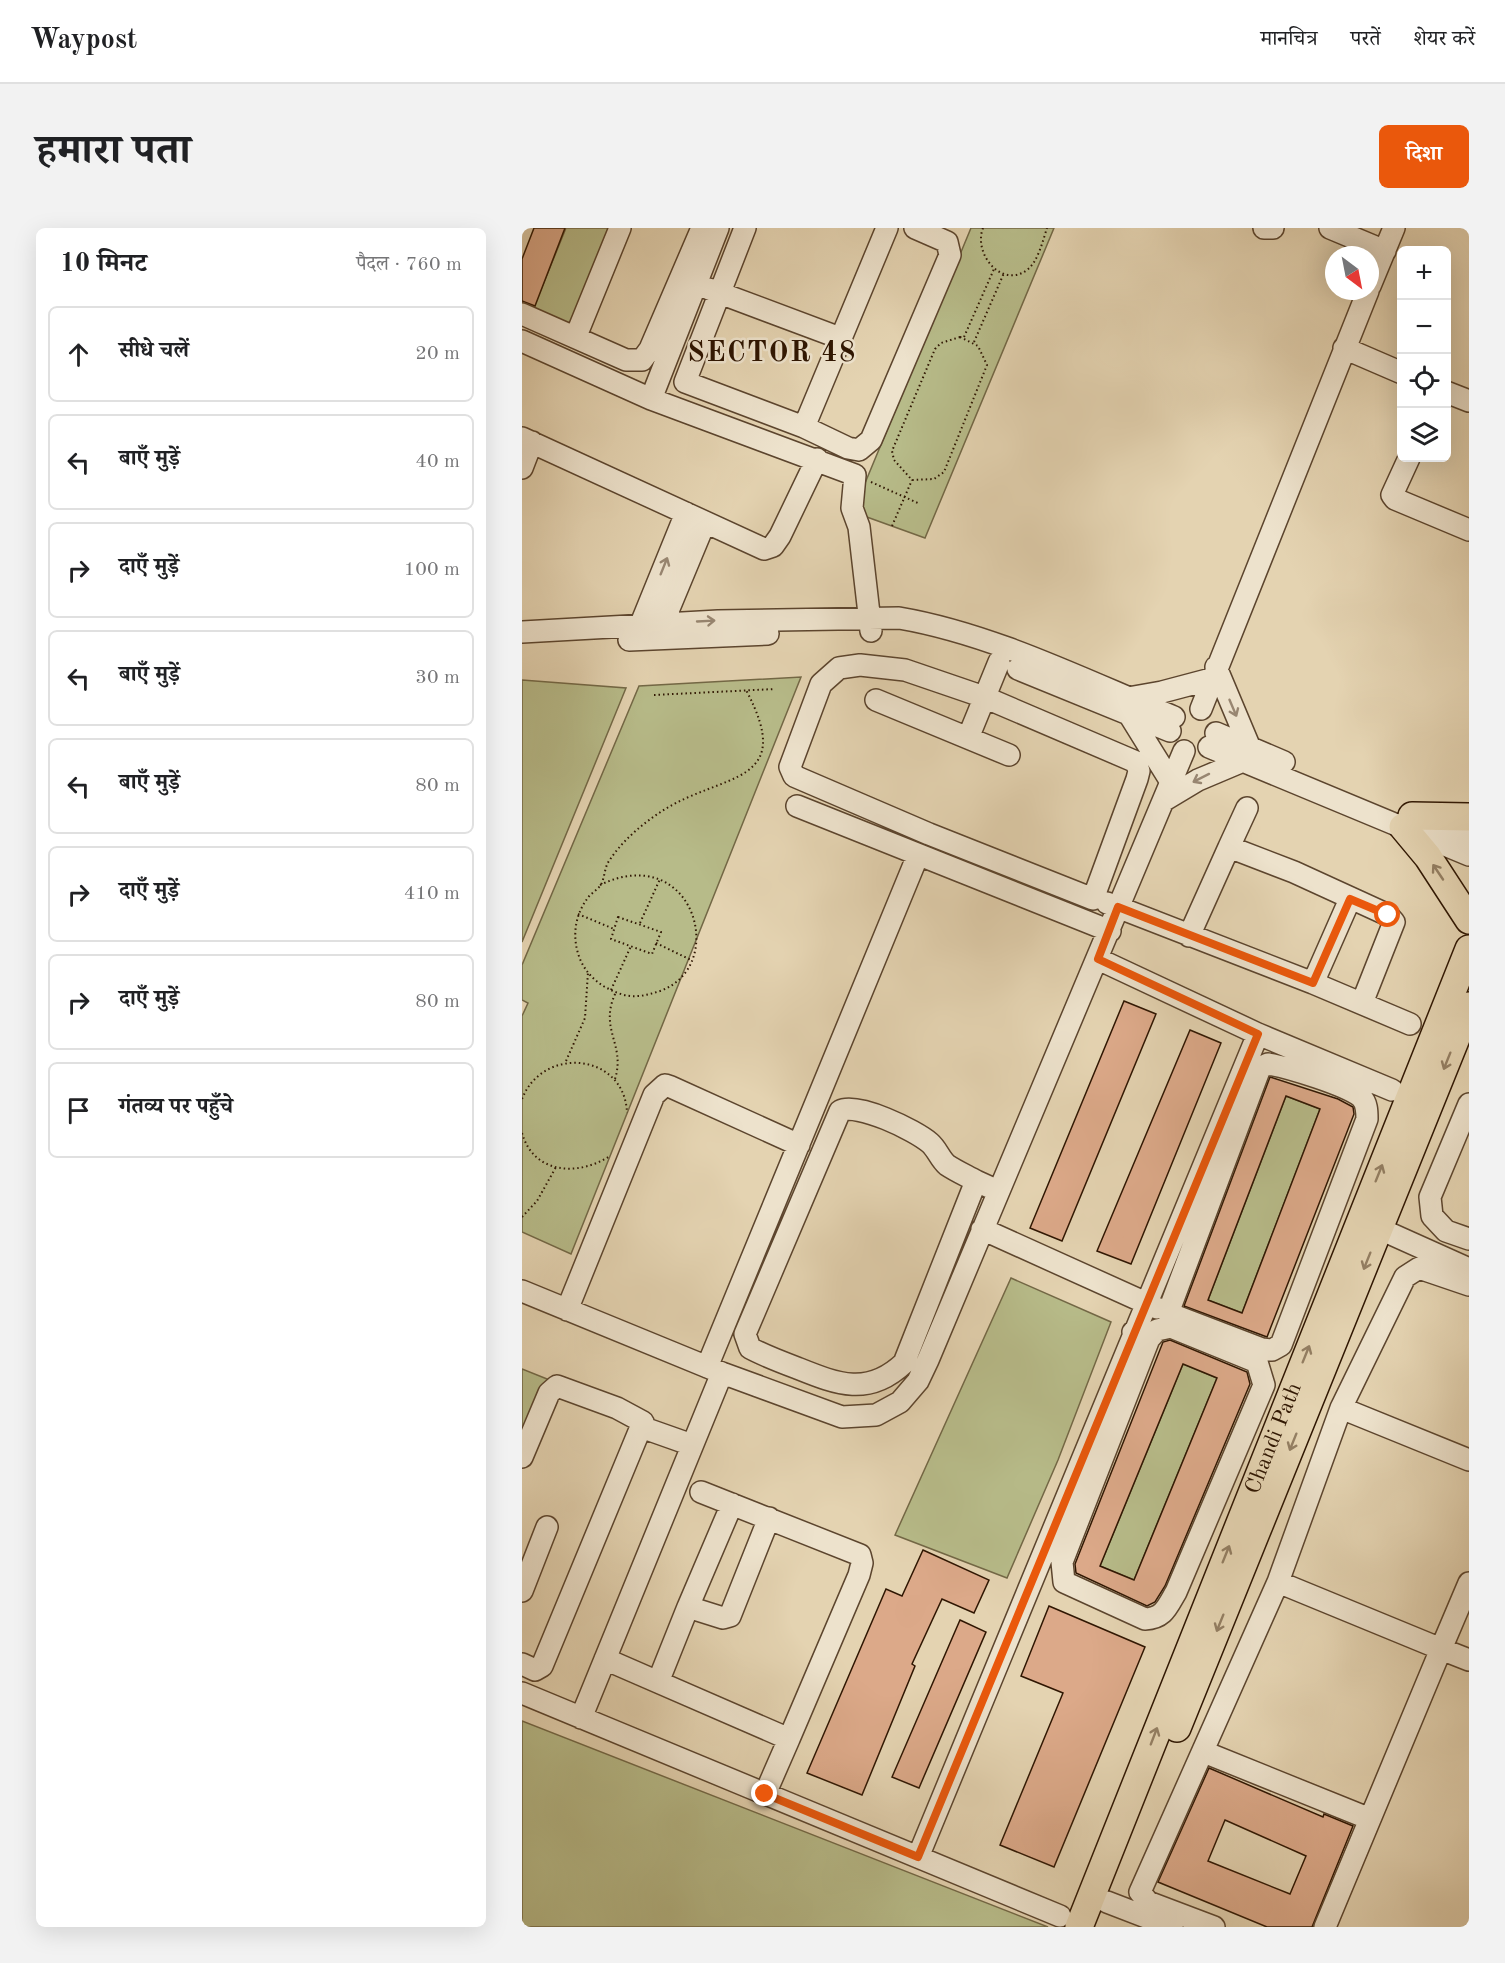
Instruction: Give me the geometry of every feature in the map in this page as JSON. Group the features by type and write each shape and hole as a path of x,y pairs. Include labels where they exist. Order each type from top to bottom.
{"main road":[{"path":"1399,818 1469,817"},
{"path":"1399,818 1428,857 1469,920"},
{"name":"Chandi Path","path":"1070,1922 1469,949"},
{"name":"Chandi Path","path":"1097,1927 1469,1006"}],"street":[{"path":"576,336 621,228"},
{"path":"522,314 626,360 642,360 650,349 702,228"},
{"path":"651,399 718,228"},
{"path":"745,228 685,382 804,427 852,450 865,447 871,440 950,255 947,242 915,228"},
{"path":"804,427 887,228"},
{"path":"1264,228 1273,228"},
{"path":"1330,228 1385,251"},
{"path":"1379,265 1394,228"},
{"path":"695,285 840,338"},
{"path":"1201,709 1364,300"},
{"path":"522,342 651,399 855,475 852,508 859,527 869,625"},
{"path":"1344,348 1397,371"},
{"path":"1451,394 1469,401"},
{"path":"522,468 527,440 759,549 773,546 817,459"},
{"path":"1406,462 1392,495 1395,499 1469,530"},
{"path":"660,631 695,517"},
{"path":"638,632 695,517"},
{"path":"869,625 899,618 957,631 1172,724"},
{"path":"522,632 638,632 869,625 916,633 960,645 999,662 1129,706 1214,673"},
{"path":"522,645 638,632"},
{"path":"968,738 999,662"},
{"path":"1093,899 1137,779 1139,771 1136,762 984,697 905,670 882,666 839,668 821,684 790,767 794,776 929,834 1093,899 1313,983 1410,1024"},
{"path":"1214,673 1246,754"},
{"path":"876,700 1009,755"},
{"path":"1129,706 1171,782"},
{"path":"1186,708 1201,709 1213,719 1212,740 1196,753 1184,751 1175,745 1172,724 1186,708"},
{"path":"1212,740 1399,818 1469,855"},
{"path":"522,1291 714,1370 842,1417 876,1415 900,1402 918,1381 1110,931 1184,751"},
{"path":"1163,801 1246,754"},
{"path":"797,806 1110,931"},
{"path":"1190,936 1247,808"},
{"path":"1399,818 1469,839"},
{"path":"1229,847 1294,872 1388,915 1394,922 1362,1003"},
{"path":"581,1718 692,1445 714,1370 721,1333 918,855"},
{"path":"1313,983 1350,899"},
{"path":"1098,959 1258,1034 1392,1090"},
{"path":"918,1857 1039,1562 1141,1336 1171,1328 1257,1362 1264,1385 1164,1613 1156,1618 1145,1619 1064,1582 1061,1573 1062,1562 1141,1336 1145,1303 1258,1034"},
{"path":"982,1229 1168,1313 1262,1349 1272,1350 1281,1345 1367,1119 1367,1107 1362,1098 1290,1069 1268,1064 1260,1068 1168,1313"},
{"path":"567,1310 654,1095 659,1089 665,1085 671,1087 799,1145"},
{"path":"1469,1104 1430,1197 1432,1216 1446,1231 1469,1239"},
{"path":"976,1181 904,1363 897,1370 860,1385 838,1385 750,1348 745,1334 840,1111 847,1107 854,1108 882,1118 924,1139 947,1164 998,1191"},
{"path":"1380,1229 1469,1269"},
{"path":"1214,1927 1148,1902 1140,1892 1278,1582 1341,1408 1405,1277 1419,1268 1469,1285"},
{"path":"721,1333 746,1342"},
{"path":"522,1457 549,1393 557,1386 640,1419 641,1427 542,1666 535,1670 522,1664"},
{"path":"1341,1408 1469,1460"},
{"path":"641,1427 692,1445"},
{"path":"701,1492 849,1549 860,1555 862,1563 765,1794"},
{"path":"658,1682 732,1504"},
{"path":"688,1607 723,1618 729,1616 769,1518"},
{"path":"522,1591 547,1527"},
{"path":"1039,1562 1061,1573"},
{"path":"1278,1582 1469,1660"},
{"path":"1326,1927 1469,1583"},
{"path":"605,1659 789,1738"},
{"path":"522,1693 1070,1922"},
{"path":"1204,1752 1370,1819"},
{"path":"1107,1902 1173,1927"}],"path":[{"path":"983,228 979,238 981,250 994,269 1004,273 1019,274 1027,270 1034,261 1047,228"},
{"path":"964,337 994,269"},
{"path":"973,343 1004,273"},
{"path":"964,337 984,354 987,365 944,472 934,479 912,480 894,460 892,451 935,349 941,343 964,337"},
{"path":"855,475 920,504"},
{"path":"892,526 912,480"},
{"path":"654,695 775,688"},
{"path":"600,885 607,863 626,840 654,816 684,797 750,770 759,760 765,747 763,731 756,709 746,690"},
{"path":"639,874 660,879 676,888 688,904 696,922 697,942 691,960 679,978 664,989 647,995 629,996 611,991 588,972 576,950 574,932 578,914 587,898 600,885 619,876 639,874"},
{"path":"640,924 660,879"},
{"path":"578,914 614,929"},
{"path":"618,917 661,932 652,954 610,939 614,929 618,917"},
{"path":"656,943 691,960"},
{"path":"611,991 631,946"},
{"path":"565,1063 585,1018 588,972"},
{"path":"614,1080 619,1065 608,1024 608,1008 616,992"},
{"path":"522,1099 526,1088 537,1075 552,1066 565,1063 585,1063 601,1069 614,1080 625,1099 627,1118"},
{"path":"522,1133 532,1152 556,1167 579,1170 595,1165 615,1149"},
{"path":"522,1217 537,1201 556,1167"}],"green space":[{"path":"566,228 611,228 572,328 531,314"},
{"path":"971,228 1054,228 925,538 853,512"},
{"path":"801,677 571,1254 522,1232 522,1016 528,1003 522,1000 522,965 639,686"},
{"path":"522,680 626,688 522,942"},
{"path":"1286,1096 1320,1109 1242,1313 1208,1300"},
{"path":"1011,1278 1111,1322 1058,1460 1007,1578 895,1535"},
{"path":"1183,1364 1217,1378 1134,1580 1100,1566"},
{"path":"522,1369 552,1381 522,1452"},
{"path":"522,1721 1048,1927 522,1927"}],"building":[{"path":"534,228 565,228 535,306 522,301 522,259"},
{"path":"1124,1001 1156,1014 1062,1241 1030,1228"},
{"path":"1190,1030 1221,1043 1131,1264 1097,1251"},
{"path":"1270,1077 1338,1099 1353,1107 1354,1114 1267,1337 1184,1306","holes":["1286,1096 1320,1109 1242,1313 1208,1300"]},
{"path":"1170,1340 1247,1372 1250,1384 1165,1586 1155,1602 1147,1606 1076,1573 1075,1564 1163,1342","holes":["1183,1364 1217,1378 1134,1580 1100,1566"]},
{"path":"923,1550 989,1580 974,1613 942,1599 912,1664 915,1666 862,1795 807,1773 886,1589 902,1596"},
{"path":"1049,1606 1145,1647 1054,1867 1000,1845 1063,1693 1021,1676"},
{"path":"960,1620 986,1632 919,1788 892,1777"},
{"path":"1209,1768 1323,1817 1324,1814 1353,1826 1312,1927 1267,1927 1158,1882","holes":["1225,1820 1306,1856 1290,1894 1208,1861"]}],"district":[{"name":"SECTOR 48","path":"772,354"}],"route":[{"path":"765,1794 918,1857 1258,1034 1098,959 1118,907 1313,983 1350,899 1388,915"}]}
